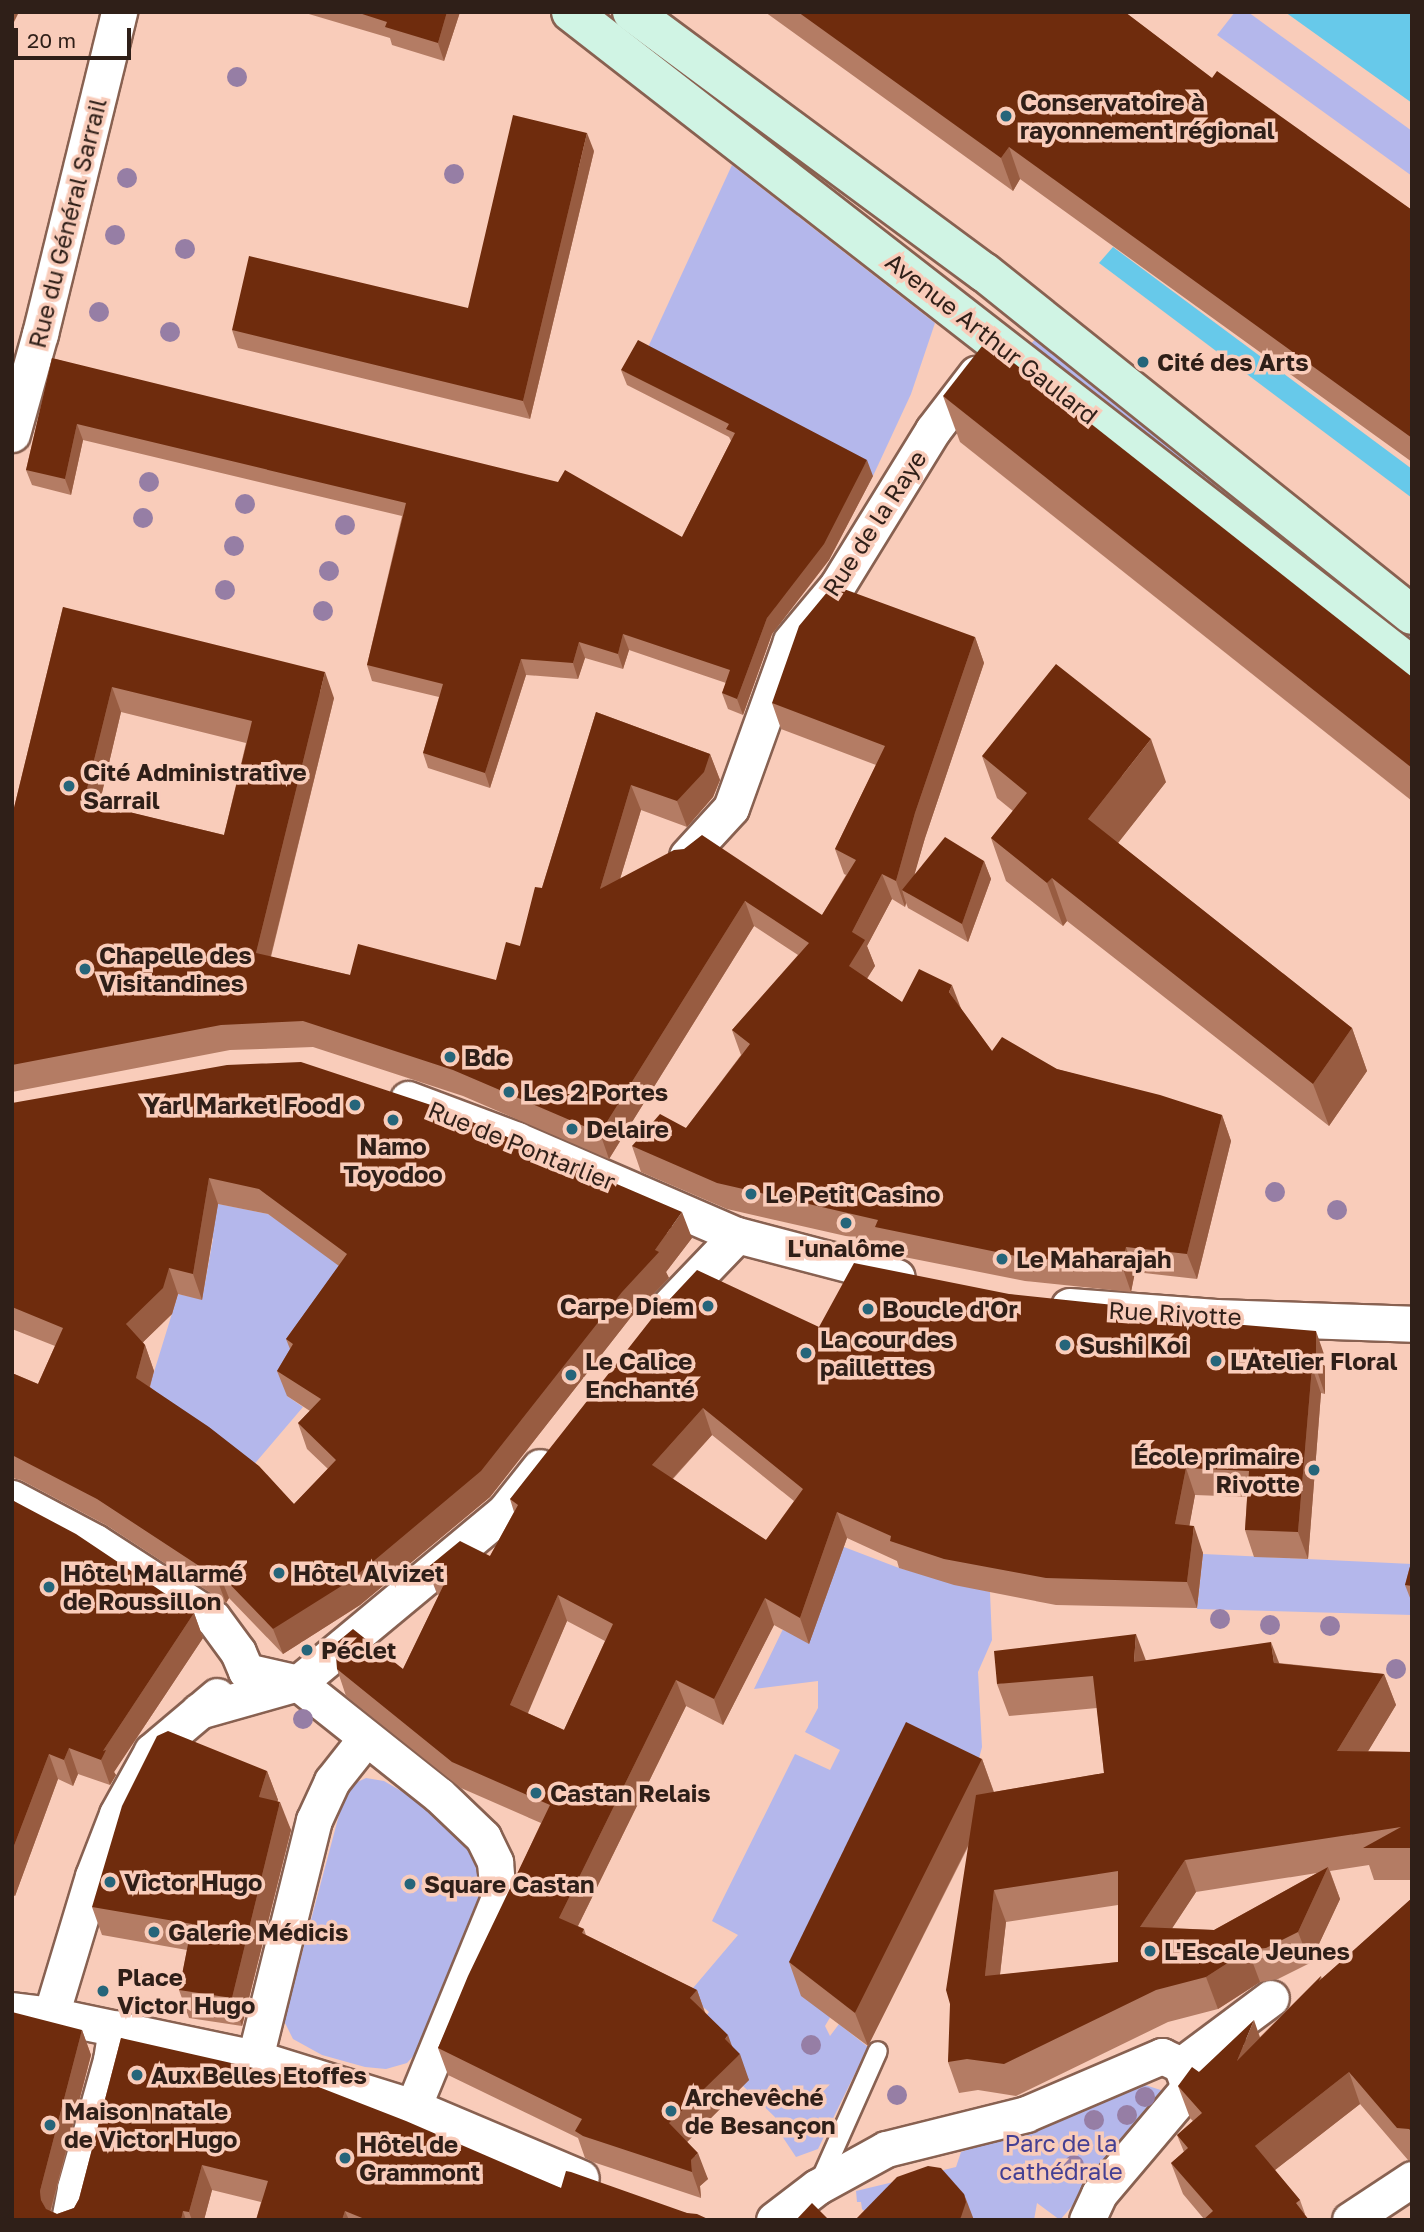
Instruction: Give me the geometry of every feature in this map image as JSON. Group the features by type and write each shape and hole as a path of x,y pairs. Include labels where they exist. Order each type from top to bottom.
{"main road":[{"name":"Avenue Arthur Gaulard","path":"571,12 1412,666"},
{"name":"Avenue Arthur Gaulard","path":"632,12 1007,290 1412,615"},
{"path":"993,339 1007,290"},
{"path":"993,339 1041,317"}],"street":[{"name":"Rue du Général Sarrail","path":"12,434 40,334 118,12"},
{"name":"Rue de la Raye","path":"687,856 731,808 790,642 836,586 993,339"},
{"name":"Rue de Pontarlier","path":"382,1090 517,1140 737,1235"},
{"path":"647,1331 737,1235 933,1284"},
{"name":"Rue Rivotte","path":"1035,1302 1191,1315 1412,1324"},
{"path":"200,1711 298,1683 505,1511 562,1439"},
{"path":"12,1497 95,1542 213,1618 239,1652 246,1671"},
{"path":"246,1671 298,1683 439,1795 483,1837 495,1862 499,1884 498,1900 413,2107"},
{"path":"51,2015 80,1918 117,1814 152,1751 246,1671"},
{"path":"255,2058 314,1821 332,1782 366,1738"},
{"path":"1181,2065 1271,1998"},
{"path":"12,2010 117,2028 255,2058 413,2107 597,2184"},
{"path":"69,2220 117,2028"},
{"path":"774,2220 817,2187 887,2149 1026,2114 1162,2056 1181,2065 1187,2081 1186,2091 1099,2194 1087,2220"},
{"path":"1350,2220 1412,2179"}],"lane":[{"path":"817,2187 878,2051"}],"green space":[{"path":"1235,12 1248,12 1412,131 1412,176 1217,35"},
{"path":"732,165 935,323 911,394 873,476 644,356"},
{"path":"1040,334 1412,628 1412,654 1028,347"},
{"path":"199,1200 268,1214 346,1266 287,1396 303,1407 246,1474 138,1405 154,1372 178,1294 202,1299 213,1239"},
{"path":"844,1547 899,1568 990,1592 992,1640 978,1672 982,1747 976,1770 825,2026 830,2036 839,2024 868,2047 818,2149 796,2157 778,2130 778,2120 743,2086 700,2024 709,2012 688,1994 738,1935 712,1921 795,1754 830,1770 840,1750 805,1732 818,1708 818,1681 754,1689 783,1629"},
{"path":"1203,1554 1412,1564 1412,1615 1197,1609"},
{"path":"366,1778 384,1781 418,1801 463,1841 478,1860 482,1888 477,1911 416,2053 407,2063 386,2069 365,2067 322,2055 293,2039 284,2021 343,1800 353,1784"},
{"name":"Parc de la cathédrale","path":"1142,2084 1170,2093 1060,2220 1037,2203 1034,2220 974,2220 973,2217 874,2220 862,2209 861,2202 857,2202 856,2191 956,2167 961,2152 1098,2104"}],"shaded area":[{"path":"1285,12 1412,12 1412,103"},
{"path":"1113,247 1412,469 1412,498 1099,263"}],"building":[{"path":"356,12 447,12 438,43 385,27 387,22"},
{"path":"798,12 1125,12 1212,78 1217,71 1412,210 1412,438 1009,147 1001,158"},
{"path":"513,115 587,133 523,401 232,330 249,256 468,308"},
{"path":"638,340 867,460 824,544 767,618 737,699 722,693 730,670 623,634 618,654 579,642 573,663 521,659 485,773 423,753 443,684 367,665 406,503 77,424 65,479 26,470 52,358 558,482 565,470 682,537 735,433 726,429 729,424 621,370"},
{"path":"986,341 1412,677 1412,768 943,396"},
{"path":"833,585 975,637 915,813 896,881 882,874 852,932 865,940 849,966 902,1002 919,969 952,985 949,992 992,1051 1002,1037 1057,1069 1160,1095 1222,1115 1187,1254 1126,1247 1122,1266 1016,1256 875,1227 878,1220 717,1183 632,1146 660,1114 686,1128 750,1044 732,1030 809,943 745,901 600,1133 453,1070 303,1021 221,1025 12,1065 12,816 63,607 325,672 256,953 350,975 358,944 496,980 506,942 520,946 535,887 542,888 596,712 710,754 704,772 677,801 631,785 600,889 674,850 684,849 702,835 822,915 856,860 835,849 885,746 772,703 799,626","holes":["112,687 252,721 224,835 84,801"]},
{"path":"1056,664 1151,739 1088,819 1352,1028 1313,1084 1052,878 1047,883 991,838 1027,793 982,756"},
{"path":"945,837 984,861 962,924 902,890"},
{"path":"301,1062 440,1108 682,1212 655,1250 659,1252 622,1292 481,1471 351,1580 273,1629 219,1573 216,1577 97,1499 12,1455 12,1373 38,1384 63,1328 12,1307 12,1103 227,1065","holes":["209,1178 259,1189 347,1254 286,1339 293,1344 277,1371 321,1399 298,1423 336,1460 294,1504 259,1466 209,1427 136,1378 145,1345 126,1324 163,1288 169,1268 193,1274"]},
{"path":"854,1263 1009,1294 1114,1305 1112,1314 1316,1331 1316,1368 1312,1367 1298,1532 1245,1530 1249,1471 1186,1468 1175,1524 1194,1526 1187,1582 1046,1578 944,1559 890,1541 891,1536 837,1512 800,1618 765,1598 714,1699 676,1680 559,1918 584,1929 582,1933 697,1990 690,1998 728,2035 725,2039 740,2054 669,2123 698,2153 691,2160 692,2172 583,2136 575,2131 582,2119 438,2048 468,1976 550,1805 452,1762 337,1669 335,1644 353,1629 403,1669 447,1578 427,1568 460,1541 490,1556 518,1505 510,1499 653,1317 697,1270 819,1327","holes":["703,1408 803,1489 766,1540 652,1465","558,1595 613,1624 564,1730 510,1705"]},
{"path":"12,1500 76,1534 194,1613 103,1751 106,1750 101,1760 69,1748 64,1760 49,1754 12,1851"},
{"path":"1412,1559 1412,1586 1405,1585"},
{"path":"1136,1634 1134,1662 1271,1642 1274,1663 1384,1674 1337,1751 1412,1752 1412,1848 1363,1848 1401,1827 1185,1860 1140,1927 1214,1930 1328,1867 1298,1932 1266,1948 1248,1950 1206,1977 1156,1990 1004,2064 967,2059 948,2062 950,2004 946,1990 976,1795 1104,1773 1093,1676 997,1684 994,1651","holes":["1118,1871 1118,1962 985,1976 994,1890"]},
{"path":"906,1722 982,1759 855,2013 789,1962"},
{"path":"168,1731 267,1771 259,1797 280,1802 232,1998 179,1990 192,1924 92,1907 122,1806 157,1736"},
{"path":"1412,1898 1412,2132 1409,2129 1397,2128 1349,2072 1255,2146 1300,2200 1296,2203 1309,2220 1203,2220 1213,2211 1171,2163 1188,2148 1177,2135 1202,2113 1178,2086 1192,2067 1199,2072 1254,2020 1237,2061 1321,1976 1319,1981"},
{"path":"12,2012 82,2030 40,2191 46,2209 57,2214 74,2208 79,2199 121,2038 293,2077 406,2121 561,2188 566,2171 571,2172 710,2220 367,2220 345,2211 342,2220 256,2220 268,2181 202,2165 189,2212 183,2211 181,2220 12,2220"},
{"path":"928,2166 941,2168 964,2194 966,2202 960,2220 855,2220 897,2177"},
{"path":"812,2203 829,2220 796,2220"}],"place":[{"name":"Conservatoire à rayonnement régional","path":"1006,116"},
{"name":"Cité des Arts","path":"1143,362"},
{"name":"Cité Administrative Sarrail","path":"69,786"},
{"name":"Chapelle des Visitandines","path":"85,969"},
{"name":"Bdc","path":"450,1057"},
{"name":"Les 2 Portes","path":"509,1092"},
{"name":"Yarl Market Food","path":"355,1105"},
{"name":"Namo Toyodoo","path":"393,1120"},
{"name":"Delaire","path":"572,1129"},
{"name":"Le Petit Casino","path":"751,1194"},
{"name":"L'unalôme","path":"846,1223"},
{"name":"Le Maharajah","path":"1002,1259"},
{"name":"Carpe Diem","path":"708,1306"},
{"name":"Boucle d'Or","path":"868,1309"},
{"name":"Sushi Koi","path":"1065,1345"},
{"name":"La cour des paillettes","path":"806,1353"},
{"name":"L'Atelier Floral","path":"1216,1361"},
{"name":"Le Calice Enchanté","path":"571,1375"},
{"name":"École primaire Rivotte","path":"1314,1470"},
{"name":"Hôtel Alvizet","path":"279,1573"},
{"name":"Hôtel Mallarmé de Roussillon","path":"49,1587"},
{"name":"Péclet","path":"307,1650"},
{"name":"Castan Relais","path":"536,1793"},
{"name":"Victor Hugo","path":"110,1882"},
{"name":"Square Castan","path":"410,1884"},
{"name":"Galerie Médicis","path":"154,1932"},
{"name":"L'Escale Jeunes","path":"1150,1951"},
{"name":"Place Victor Hugo","path":"103,1991"},
{"name":"Aux Belles Etoffes","path":"137,2075"},
{"name":"Archevêché de Besançon","path":"671,2111"},
{"name":"Maison natale de Victor Hugo","path":"50,2125"},
{"name":"Hôtel de Grammont","path":"345,2158"}]}
